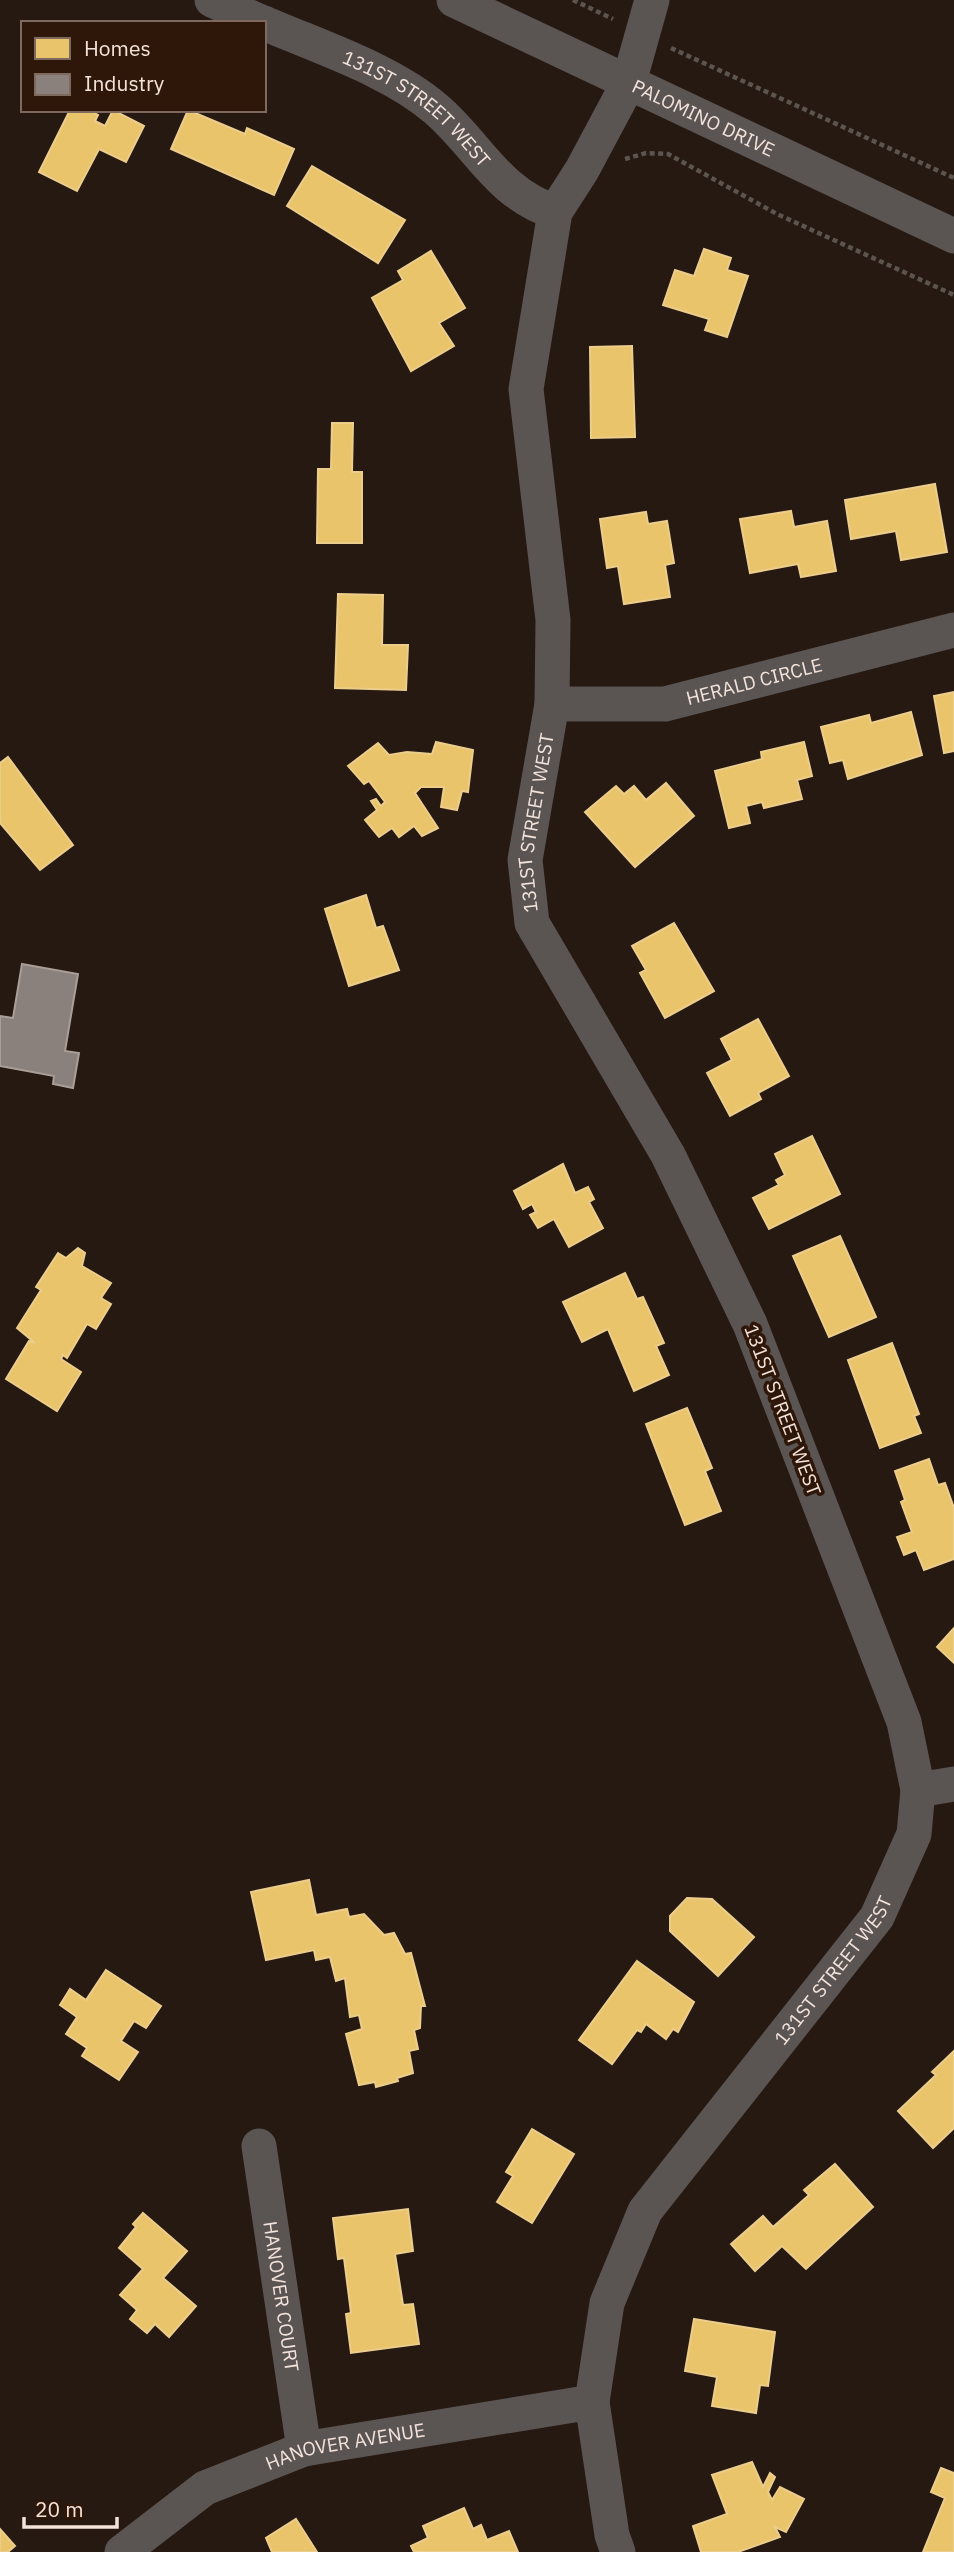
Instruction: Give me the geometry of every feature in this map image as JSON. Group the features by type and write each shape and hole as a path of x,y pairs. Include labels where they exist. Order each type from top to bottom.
{"street":[{"name":"131ST STREET WEST","path":"212,0 259,21"},
{"name":"PALOMINO DRIVE","path":"454,0 954,236"},
{"name":"131ST STREET WEST","path":"618,2552 612,2536 592,2402 607,2303 645,2211 877,1917 914,1834 918,1790 904,1722 750,1324 668,1155 532,923 525,860 552,704 553,620 526,388 555,212 582,170 629,82 652,0"},
{"name":"131ST STREET WEST","path":"266,24 399,83 435,108 464,136 498,179 533,204 555,212"},
{"name":"HERALD CIRCLE","path":"552,704 665,704 954,631"},
{"path":"918,1790 954,1784"},
{"name":"HANOVER COURT","path":"259,2146 304,2449"},
{"name":"HANOVER AVENUE","path":"122,2552 205,2488 304,2449 592,2402"}],"path":[{"path":"573,0 954,178"},
{"path":"582,170 646,153 668,154 777,214 954,295"}],"building: Homes":[{"path":"69,112 92,112 98,115 95,121 105,126 112,112 117,112 144,126 126,162 99,149 77,191 39,172"},
{"path":"187,112 193,112 245,134 247,128 294,149 274,195 171,149"},
{"path":"312,166 405,220 378,263 287,206"},
{"path":"704,249 731,258 727,270 748,276 727,337 705,330 709,319 663,305 675,270 694,276"},
{"path":"431,251 465,308 439,323 454,346 411,371 372,298 403,280 398,271"},
{"path":"632,346 635,437 591,438 590,347"},
{"path":"332,423 353,423 352,472 362,472 362,543 317,543 318,469 331,469"},
{"path":"935,484 947,552 901,560 896,531 851,539 845,500"},
{"path":"791,511 794,527 827,521 836,571 801,577 798,564 750,573 740,519"},
{"path":"646,512 648,524 667,521 674,563 665,565 670,597 624,604 618,566 607,568 600,519"},
{"path":"338,594 383,595 382,645 408,645 406,690 335,688"},
{"path":"954,692 954,751 944,753 934,696"},
{"path":"911,712 922,755 848,779 843,760 830,763 821,727 869,715 871,723"},
{"path":"436,742 473,750 468,792 462,791 457,810 441,807 444,787 421,787 415,793 438,828 422,836 414,826 399,837 392,828 379,837 365,820 377,810 371,801 376,799 381,806 385,802 369,781 364,784 348,766 378,743 389,755 407,752 432,754"},
{"path":"804,742 812,776 797,780 802,799 764,808 762,802 746,806 750,823 729,828 715,771 762,759 761,752"},
{"path":"8,757 73,845 40,870 0,823 0,763"},
{"path":"666,783 694,816 635,867 585,812 616,786 624,794 634,786 646,800"},
{"path":"366,895 376,928 383,926 399,970 349,986 325,909"},
{"path":"674,923 714,991 665,1018 640,973 646,970 632,946"},
{"path":"758,1019 789,1076 758,1093 761,1099 730,1116 707,1073 732,1060 721,1039"},
{"path":"812,1136 840,1194 769,1229 753,1198 779,1185 776,1180 785,1175 775,1154"},
{"path":"563,1164 575,1193 588,1187 594,1199 589,1202 603,1228 569,1247 554,1219 538,1228 530,1215 536,1212 532,1204 523,1209 514,1191"},
{"path":"840,1236 876,1317 829,1337 793,1256"},
{"path":"78,1248 85,1253 82,1266 111,1283 101,1298 111,1304 96,1329 87,1324 67,1358 63,1355 61,1359 81,1372 57,1411 6,1379 29,1341 35,1343 17,1328 41,1290 36,1287 58,1253 66,1258"},
{"path":"625,1273 637,1299 643,1297 664,1343 656,1346 669,1375 634,1391 608,1329 582,1342 563,1302"},
{"path":"892,1343 919,1414 914,1416 921,1433 880,1448 848,1360"},
{"path":"687,1408 712,1468 705,1471 721,1511 685,1525 646,1424"},
{"path":"929,1459 938,1485 945,1483 954,1508 954,1559 924,1570 916,1550 904,1555 897,1537 912,1532 901,1502 905,1500 895,1471"},
{"path":"954,1628 954,1663 937,1647"},
{"path":"309,1880 316,1915 347,1909 349,1917 364,1914 384,1935 394,1933 405,1954 411,1953 425,2006 421,2006 420,2028 414,2030 418,2049 409,2051 413,2073 397,2078 398,2081 376,2087 375,2082 359,2085 346,2034 362,2029 359,2015 350,2017 345,1978 336,1981 330,1957 316,1960 314,1950 266,1960 251,1892"},
{"path":"687,1898 712,1899 754,1937 718,1976 670,1931 670,1916"},
{"path":"637,1961 694,2002 678,2032 673,2029 666,2039 646,2024 641,2032 637,2030 612,2064 579,2040"},
{"path":"106,1970 161,2006 146,2028 134,2021 121,2041 138,2052 119,2080 82,2056 87,2048 66,2034 77,2017 60,2005 70,1989 86,2000"},
{"path":"954,2051 954,2128 933,2148 898,2111 936,2075 932,2072"},
{"path":"532,2129 574,2154 532,2223 497,2202 513,2176 506,2172"},
{"path":"835,2164 873,2207 806,2269 782,2246 755,2271 731,2244 763,2216 773,2227 809,2195 804,2190"},
{"path":"408,2209 413,2251 395,2254 403,2305 413,2304 419,2344 351,2353 346,2314 351,2313 344,2258 338,2259 333,2218"},
{"path":"143,2213 187,2251 163,2278 196,2306 169,2337 155,2324 147,2333 130,2319 137,2310 120,2295 143,2269 119,2248 136,2227 133,2224"},
{"path":"694,2319 775,2332 768,2386 760,2385 756,2413 712,2406 717,2377 685,2371"},
{"path":"752,2462 763,2487 770,2473 775,2477 768,2492 772,2500 780,2487 804,2499 786,2532 775,2527 780,2537 738,2552 701,2552 693,2526 727,2514 712,2475"},
{"path":"941,2468 954,2473 954,2552 923,2552 945,2498 931,2492"},
{"path":"464,2508 473,2529 481,2525 487,2540 509,2531 518,2552 414,2552 411,2546 428,2538 423,2526"},
{"path":"296,2519 317,2552 272,2552 266,2538"},
{"path":"0,2529 15,2546 8,2552 0,2552"}],"building: Industry":[{"path":"22,964 78,974 65,1051 79,1053 73,1088 53,1084 54,1076 0,1066 0,1016 13,1018"}]}
